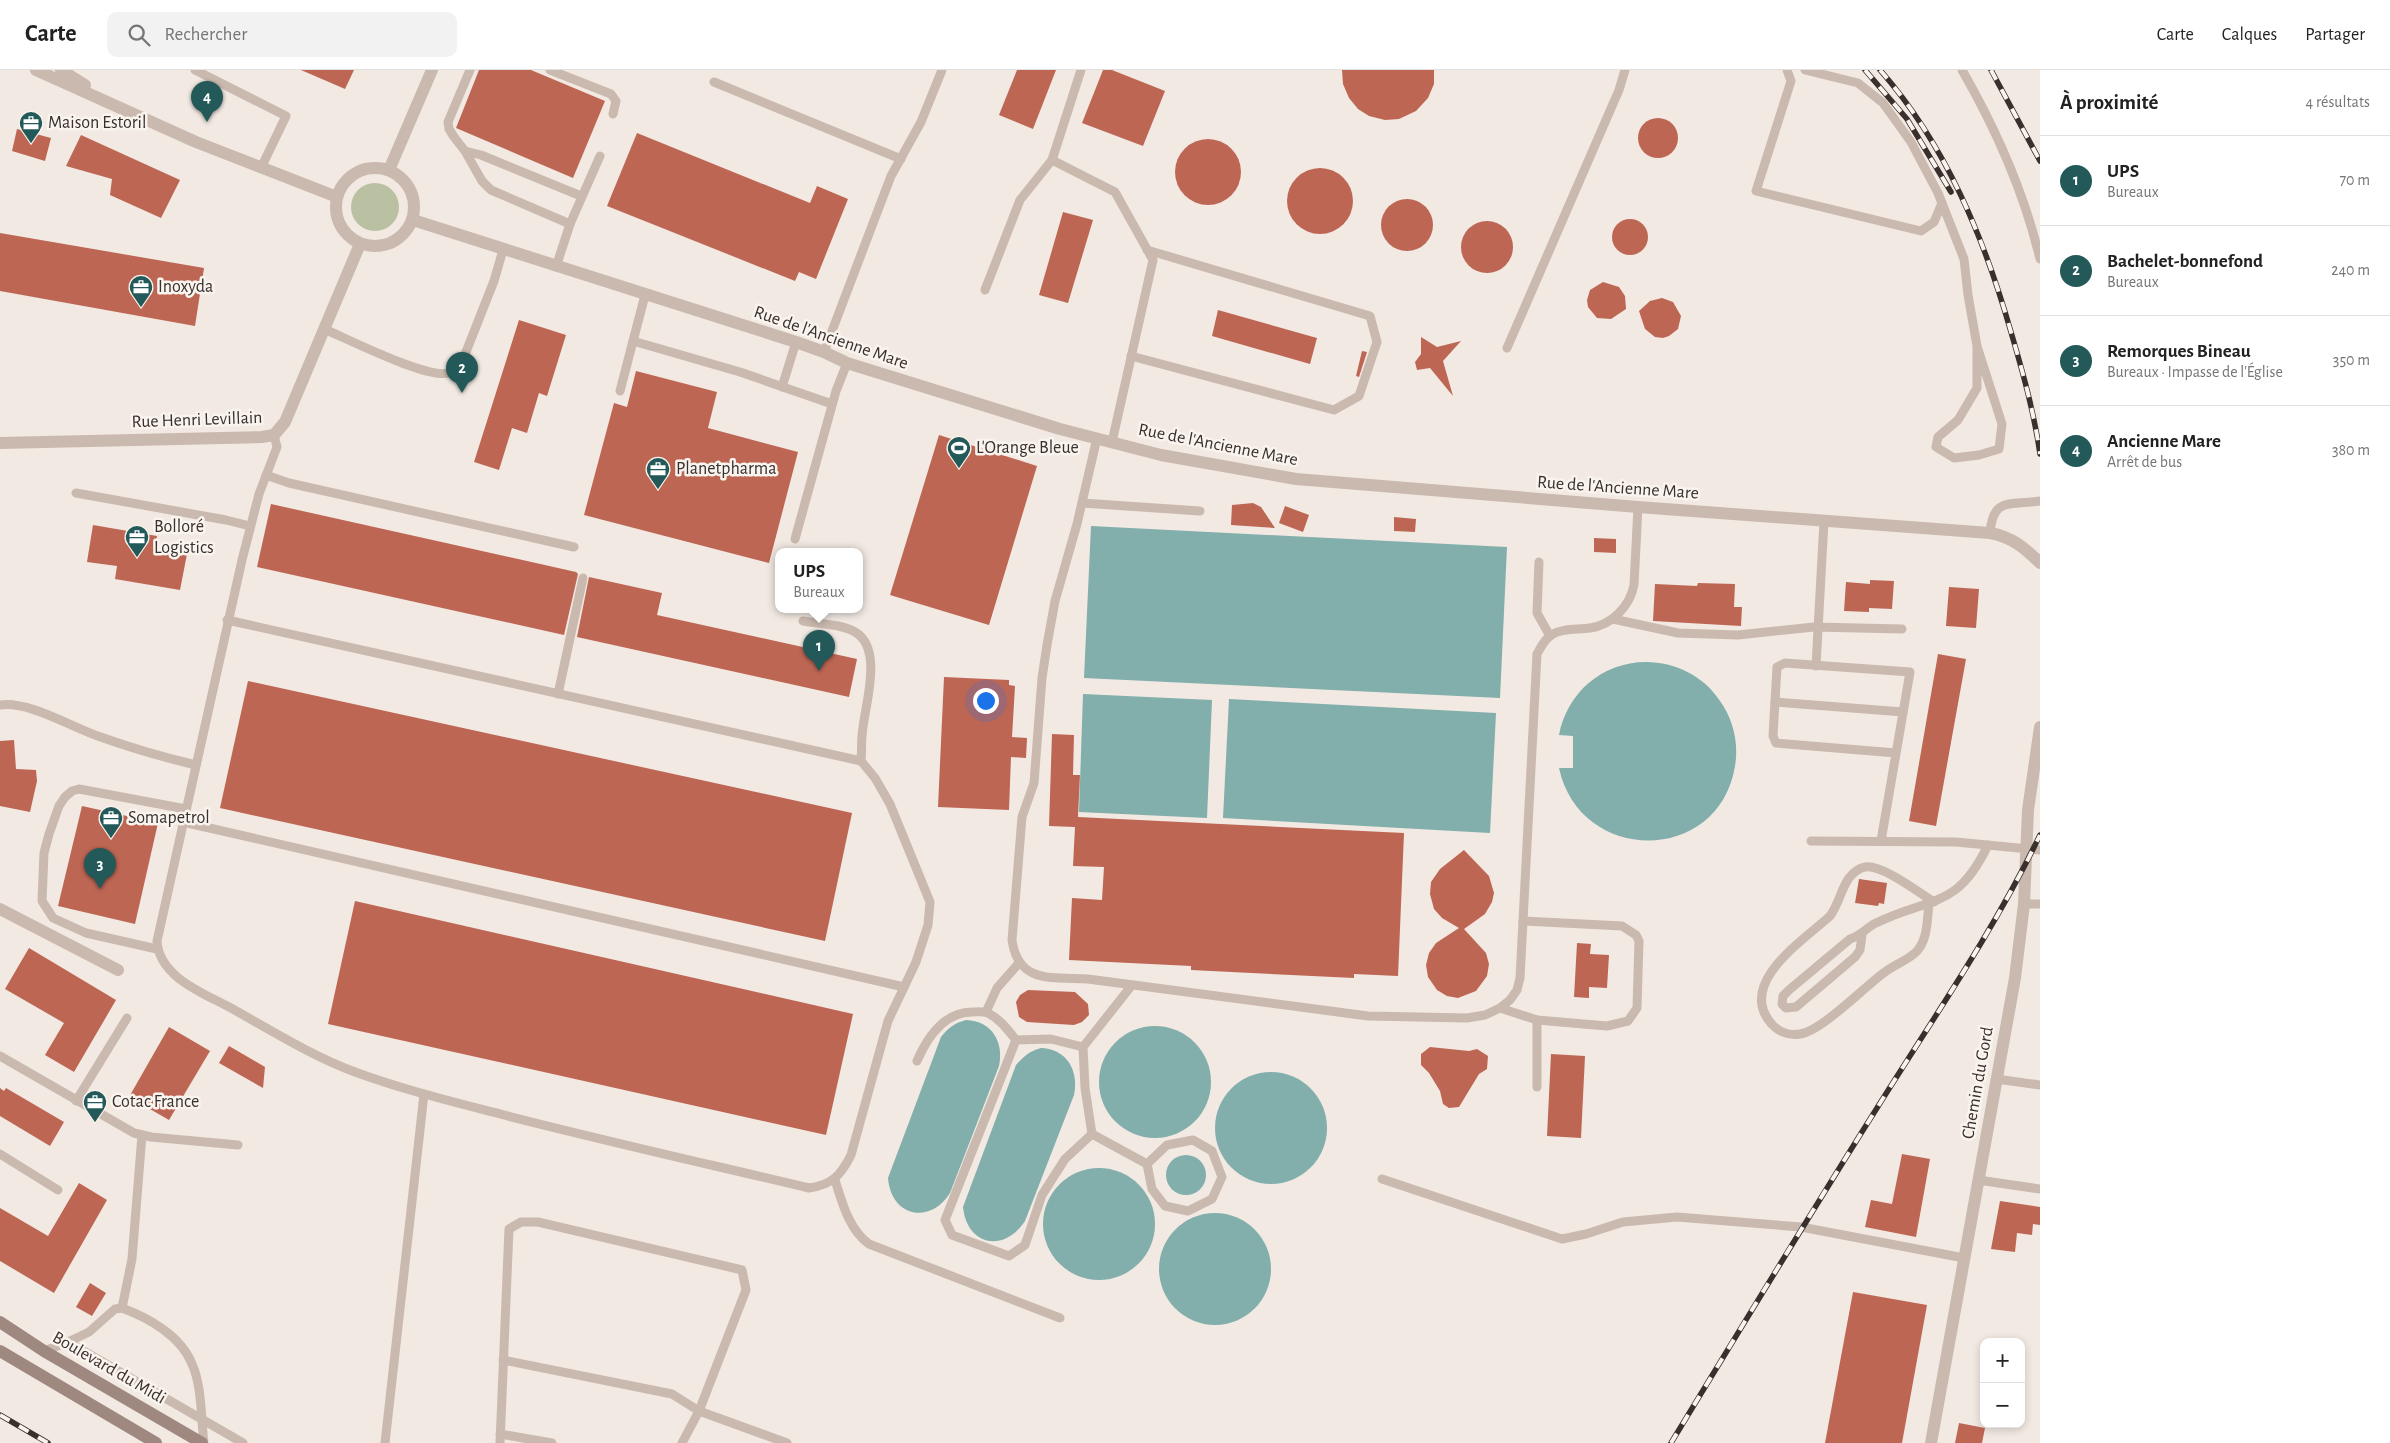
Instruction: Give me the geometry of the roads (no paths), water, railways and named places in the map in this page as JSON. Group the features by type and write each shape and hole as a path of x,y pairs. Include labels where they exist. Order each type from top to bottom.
{"main road":[{"name":"Boulevard du Midi","path":"0,1322 44,1350 203,1443"},
{"path":"0,1351 156,1443"}],"street":[{"path":"36,70 120,109 261,168 337,197"},
{"path":"61,70 120,109"},
{"path":"389,170 432,70"},
{"path":"378,168 389,170 398,175 411,190 414,205 413,220 403,236 396,241 378,247 360,244 350,238 340,224 336,208 337,197 341,187 357,172 378,168"},
{"name":"Rue de l'Ancienne Mare","path":"413,220 502,250 796,342 847,363 1006,414 1161,455 1296,479 1990,533 2005,536 2022,546 2040,563"},
{"name":"Rue Henri Levillain","path":"0,443 262,438 274,435 285,422 360,244"},
{"name":"Chemin du Gord","path":"1931,1443 2015,978 2024,904 2028,810 2040,727"},
{"path":"0,909 118,970"}],"lane":[{"path":"195,70 286,116 261,168"},
{"path":"470,70 448,122 449,129 465,151 482,181 491,190 570,224"},
{"path":"550,70 611,94 616,101 614,114"},
{"path":"824,352 891,176 921,122 942,70"},
{"path":"985,290 1020,200 1052,160 1081,70"},
{"path":"1506,348 1620,90 1625,70"},
{"path":"1787,70 1791,81 1756,191 1921,230 1934,222 1942,203"},
{"path":"1805,70 1858,83 1883,103 1911,142 1942,203 1964,259 1977,346 2002,424 1999,449 1979,455 1954,458 1936,447 1938,437 1958,420 1977,388 1977,346"},
{"path":"1962,70 1986,112 2004,151 2040,258"},
{"path":"714,82 901,159"},
{"path":"465,151 481,155 581,196"},
{"path":"556,267 581,196 600,156"},
{"path":"1052,160 1114,192 1153,260 1112,442"},
{"path":"324,329 421,370 438,374 449,373 458,367 464,357 494,281 502,250"},
{"path":"1131,356 1334,410 1359,396 1377,342 1370,316 1147,250"},
{"path":"620,391 645,295"},
{"path":"633,341 832,404"},
{"path":"782,387 796,342"},
{"path":"795,539 832,404 847,363"},
{"path":"227,620 861,761 875,778 890,804 930,902 928,925 888,1022 851,1155 843,1171 835,1180 822,1186 810,1188 570,1132 424,1094 356,1073 324,1060 174,975 165,966 157,949 157,941 227,620 250,526 277,447 274,435"},
{"path":"1096,438 1082,504 1055,601 1042,678 1034,783 1022,817 1012,940 1019,963 1028,972 1042,977 1088,979 1368,1016 1467,1018 1485,1015 1500,1008 1510,1000 1517,990 1520,978 1537,654 1543,643 1550,636 1563,630 1591,628 1613,619 1624,608 1632,595 1638,507"},
{"path":"266,475 298,485 574,547"},
{"path":"76,493 250,526"},
{"path":"1990,533 1991,517 1996,508 2002,505 2040,501"},
{"path":"1082,504 1200,511"},
{"path":"1816,666 1824,521"},
{"path":"1539,562 1537,613 1550,636"},
{"path":"558,694 583,578"},
{"path":"1613,619 1686,633 1738,635 1791,628 1818,627 1902,629"},
{"path":"803,621 854,631 865,644 870,659 871,679 869,703 863,726 861,761"},
{"path":"1881,842 1910,672 1785,663 1777,667 1773,736 1776,743 1896,753"},
{"path":"1775,702 1903,712"},
{"path":"0,705 16,704 95,735 172,760 196,765"},
{"path":"157,949 86,933 53,918 42,901 44,853 59,806 72,791 79,789 186,809"},
{"path":"183,822 904,987"},
{"path":"1811,841 1988,845 2040,850"},
{"path":"1862,935 1860,950 1855,957 1796,1007 1786,1008 1782,1004 1782,996 1843,944 1862,935 1876,923 1931,903 1960,888 1982,857 1988,845"},
{"path":"1865,866 1876,868 1931,903 1923,943 1917,951 1886,971 1818,1026 1799,1034 1786,1033 1776,1029 1768,1020 1762,1010 1760,999 1768,975 1830,916 1838,904 1844,887 1857,870 1865,866"},
{"path":"2024,904 2040,904"},
{"path":"1500,1008 1525,1018 1607,1026 1628,1021 1637,1008 1639,941 1636,935 1622,926 1524,921"},
{"path":"986,1012 997,988 1019,963"},
{"path":"1092,1134 1085,1088 1083,1047 1132,985"},
{"path":"917,1060 926,1040 947,1019 966,1012 986,1012 1002,1023 1016,1040"},
{"path":"76,1101 127,1018"},
{"path":"1537,1020 1538,1087"},
{"path":"1016,1040 1051,1039 1083,1047"},
{"path":"1016,1040 945,1220 952,1235 1008,1256 1025,1245 1042,1195 1065,1159 1092,1134"},
{"path":"0,1056 124,1129 142,1135 238,1145"},
{"path":"1996,1079 2040,1085"},
{"path":"385,1443 424,1094"},
{"path":"1092,1134 1147,1164"},
{"path":"122,1308 132,1259 142,1135"},
{"path":"1193,1140 1212,1151 1222,1177 1212,1199 1188,1211 1166,1206 1152,1189 1147,1164 1167,1145 1193,1140"},
{"path":"0,1154 58,1190"},
{"path":"1382,1179 1562,1239 1586,1234 1623,1222 1677,1216 1801,1227 1964,1258"},
{"path":"835,1180 845,1211 861,1238 869,1244 1060,1318"},
{"path":"1978,1180 2040,1189"},
{"path":"552,1443 500,1439 509,1228 521,1222 538,1222 742,1270 746,1290 699,1411 682,1443"},
{"path":"44,1350 89,1332 109,1314 122,1308"},
{"path":"122,1308 169,1333 183,1348 193,1364 203,1443"},
{"path":"68,1342 243,1443"},
{"path":"503,1360 672,1394 699,1411 787,1443"}],"water":[{"path":"1091,526 1507,547 1500,698 1084,678"},
{"path":"1646,662 1678,668 1706,684 1725,708 1732,723 1736,749 1735,766 1724,798 1704,822 1678,836 1649,840 1620,836 1593,823 1572,800 1559,768 1573,768 1573,736 1559,735 1563,720 1578,693 1601,674 1630,663"},
{"path":"1083,694 1212,700 1207,818 1079,812"},
{"path":"1229,699 1496,713 1490,833 1223,818"},
{"path":"966,1020 983,1024 994,1034 1000,1049 999,1066 950,1193 942,1203 932,1210 922,1213 913,1212 904,1208 896,1201 888,1178 941,1037 952,1026"},
{"path":"1155,1026 1176,1030 1195,1042 1207,1061 1211,1082 1207,1103 1195,1122 1176,1134 1155,1138 1134,1134 1115,1122 1103,1103 1099,1082 1103,1061 1115,1042 1134,1030"},
{"path":"1041,1048 1058,1052 1069,1063 1075,1078 1074,1095 1025,1221 1007,1238 988,1241 979,1237 971,1230 963,1207 1016,1065 1027,1054"},
{"path":"1271,1072 1292,1076 1311,1088 1323,1107 1327,1128 1323,1149 1311,1168 1292,1180 1271,1184 1250,1180 1231,1168 1219,1149 1215,1128 1219,1107 1231,1088 1250,1076"},
{"path":"1190,1155 1197,1158 1203,1164 1206,1175 1205,1183 1197,1192 1190,1195 1182,1195 1175,1192 1167,1183 1166,1171 1169,1164 1178,1156"},
{"path":"1099,1168 1120,1172 1139,1184 1151,1203 1155,1224 1151,1245 1139,1264 1120,1276 1099,1280 1078,1276 1059,1264 1047,1245 1043,1224 1047,1203 1059,1184 1078,1172"},
{"path":"1215,1213 1236,1217 1255,1229 1267,1248 1271,1269 1267,1290 1255,1309 1236,1321 1215,1325 1194,1321 1175,1309 1163,1290 1159,1269 1163,1248 1175,1229 1194,1217"}],"railway":[{"path":"1865,70 1907,119 1951,192"},
{"path":"1880,70 1925,129 1960,194 1975,228 2000,297 2024,378 2040,454"},
{"path":"1991,70 2040,161"},
{"path":"1671,1443 1825,1191 1962,974 2003,905 2040,835"},
{"path":"0,1415 48,1443"}],"place":[{"name":"Ancienne Mare","path":"207,122"},
{"name":"Maison Estoril","path":"31,144"},
{"name":"Inoxyda","path":"141,308"},
{"name":"Bachelet-bonnefond","path":"462,393"},
{"name":"L'Orange Bleue","path":"959,469"},
{"name":"Planetpharma","path":"658,490"},
{"name":"Bolloré Logistics","path":"137,558"},
{"name":"UPS","path":"819,671"},
{"name":"Somapetrol","path":"111,839"},
{"name":"Remorques Bineau","path":"100,889"},
{"name":"Cotac France","path":"95,1123"}]}
